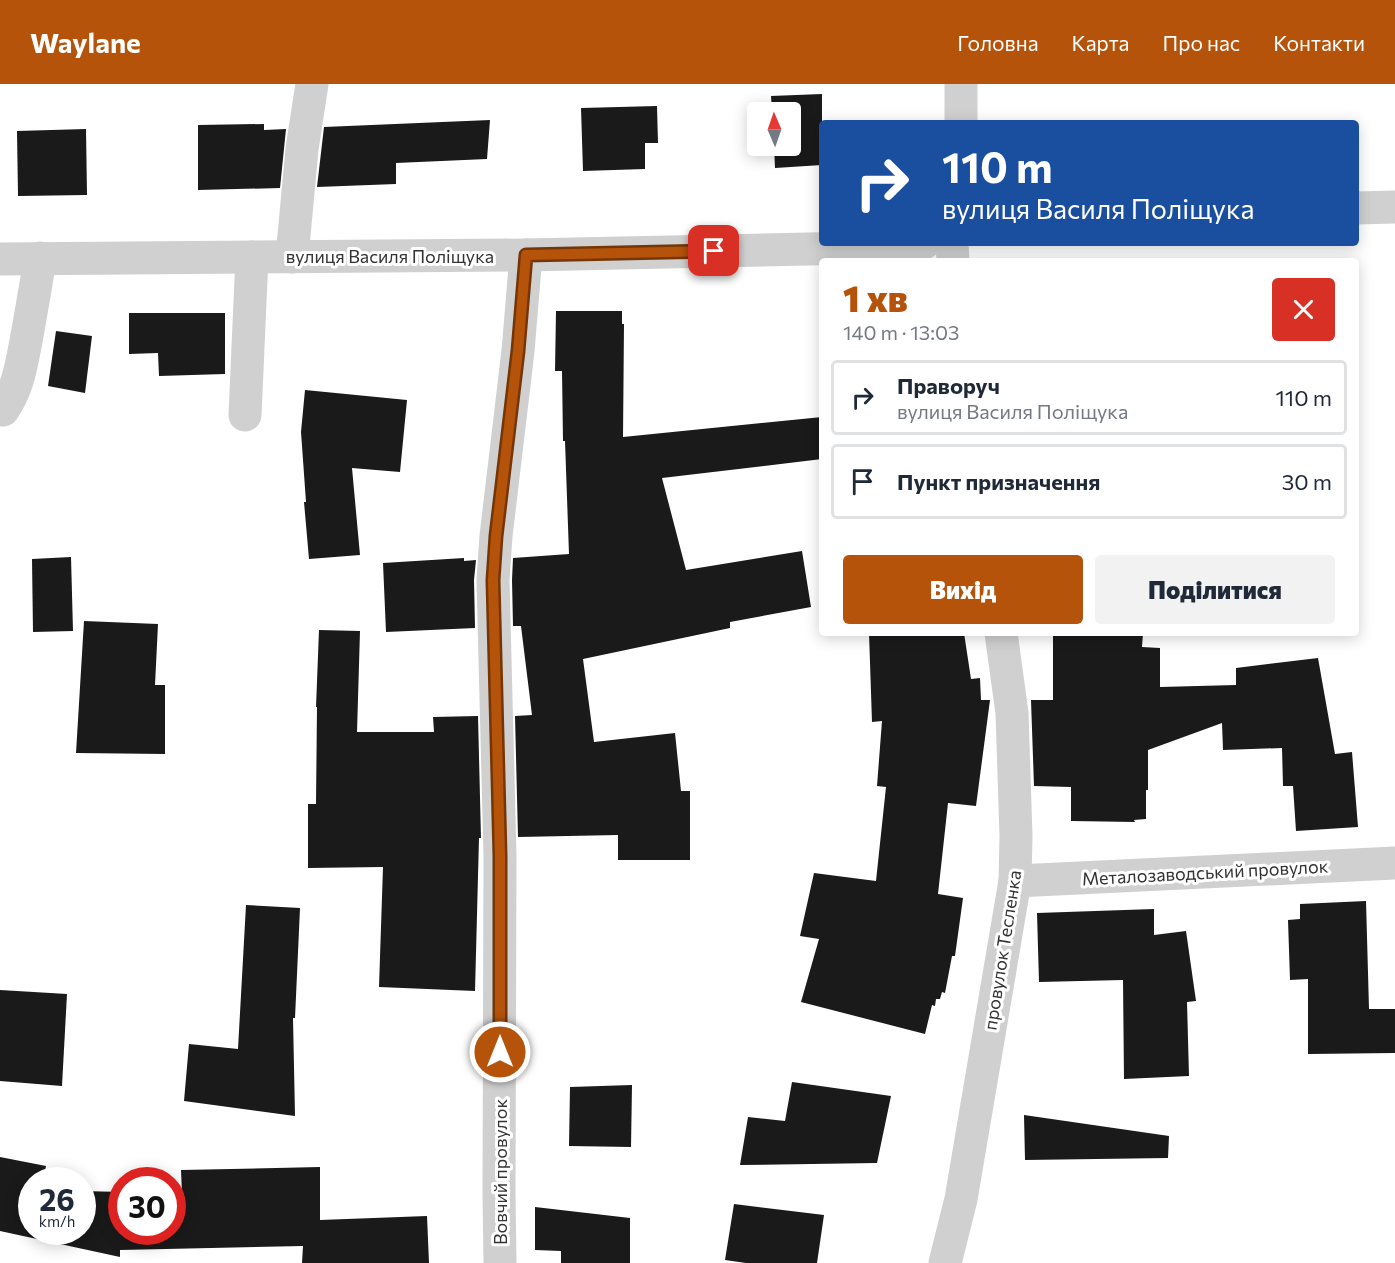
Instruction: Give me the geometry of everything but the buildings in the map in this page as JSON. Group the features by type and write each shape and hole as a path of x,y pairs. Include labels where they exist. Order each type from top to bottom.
{"street":[{"path":"292,257 302,149 312,84"},
{"path":"960,120 961,84"},
{"path":"1359,208 1395,207"},
{"name":"вулиця Василя Поліщука","path":"0,259 526,255 883,246"},
{"name":"Вовчий провулок","path":"500,1263 500,856 493,580 526,255"},
{"path":"245,415 252,257"},
{"path":"3,411 17,384 40,258"},
{"name":"провулок Тесленка","path":"945,1263 961,1199 1015,880 1012,713 1001,636"},
{"name":"Металозаводський провулок","path":"1015,880 1395,863"}],"route":[{"path":"500,1052 500,856 493,580 526,255 714,251"}]}
